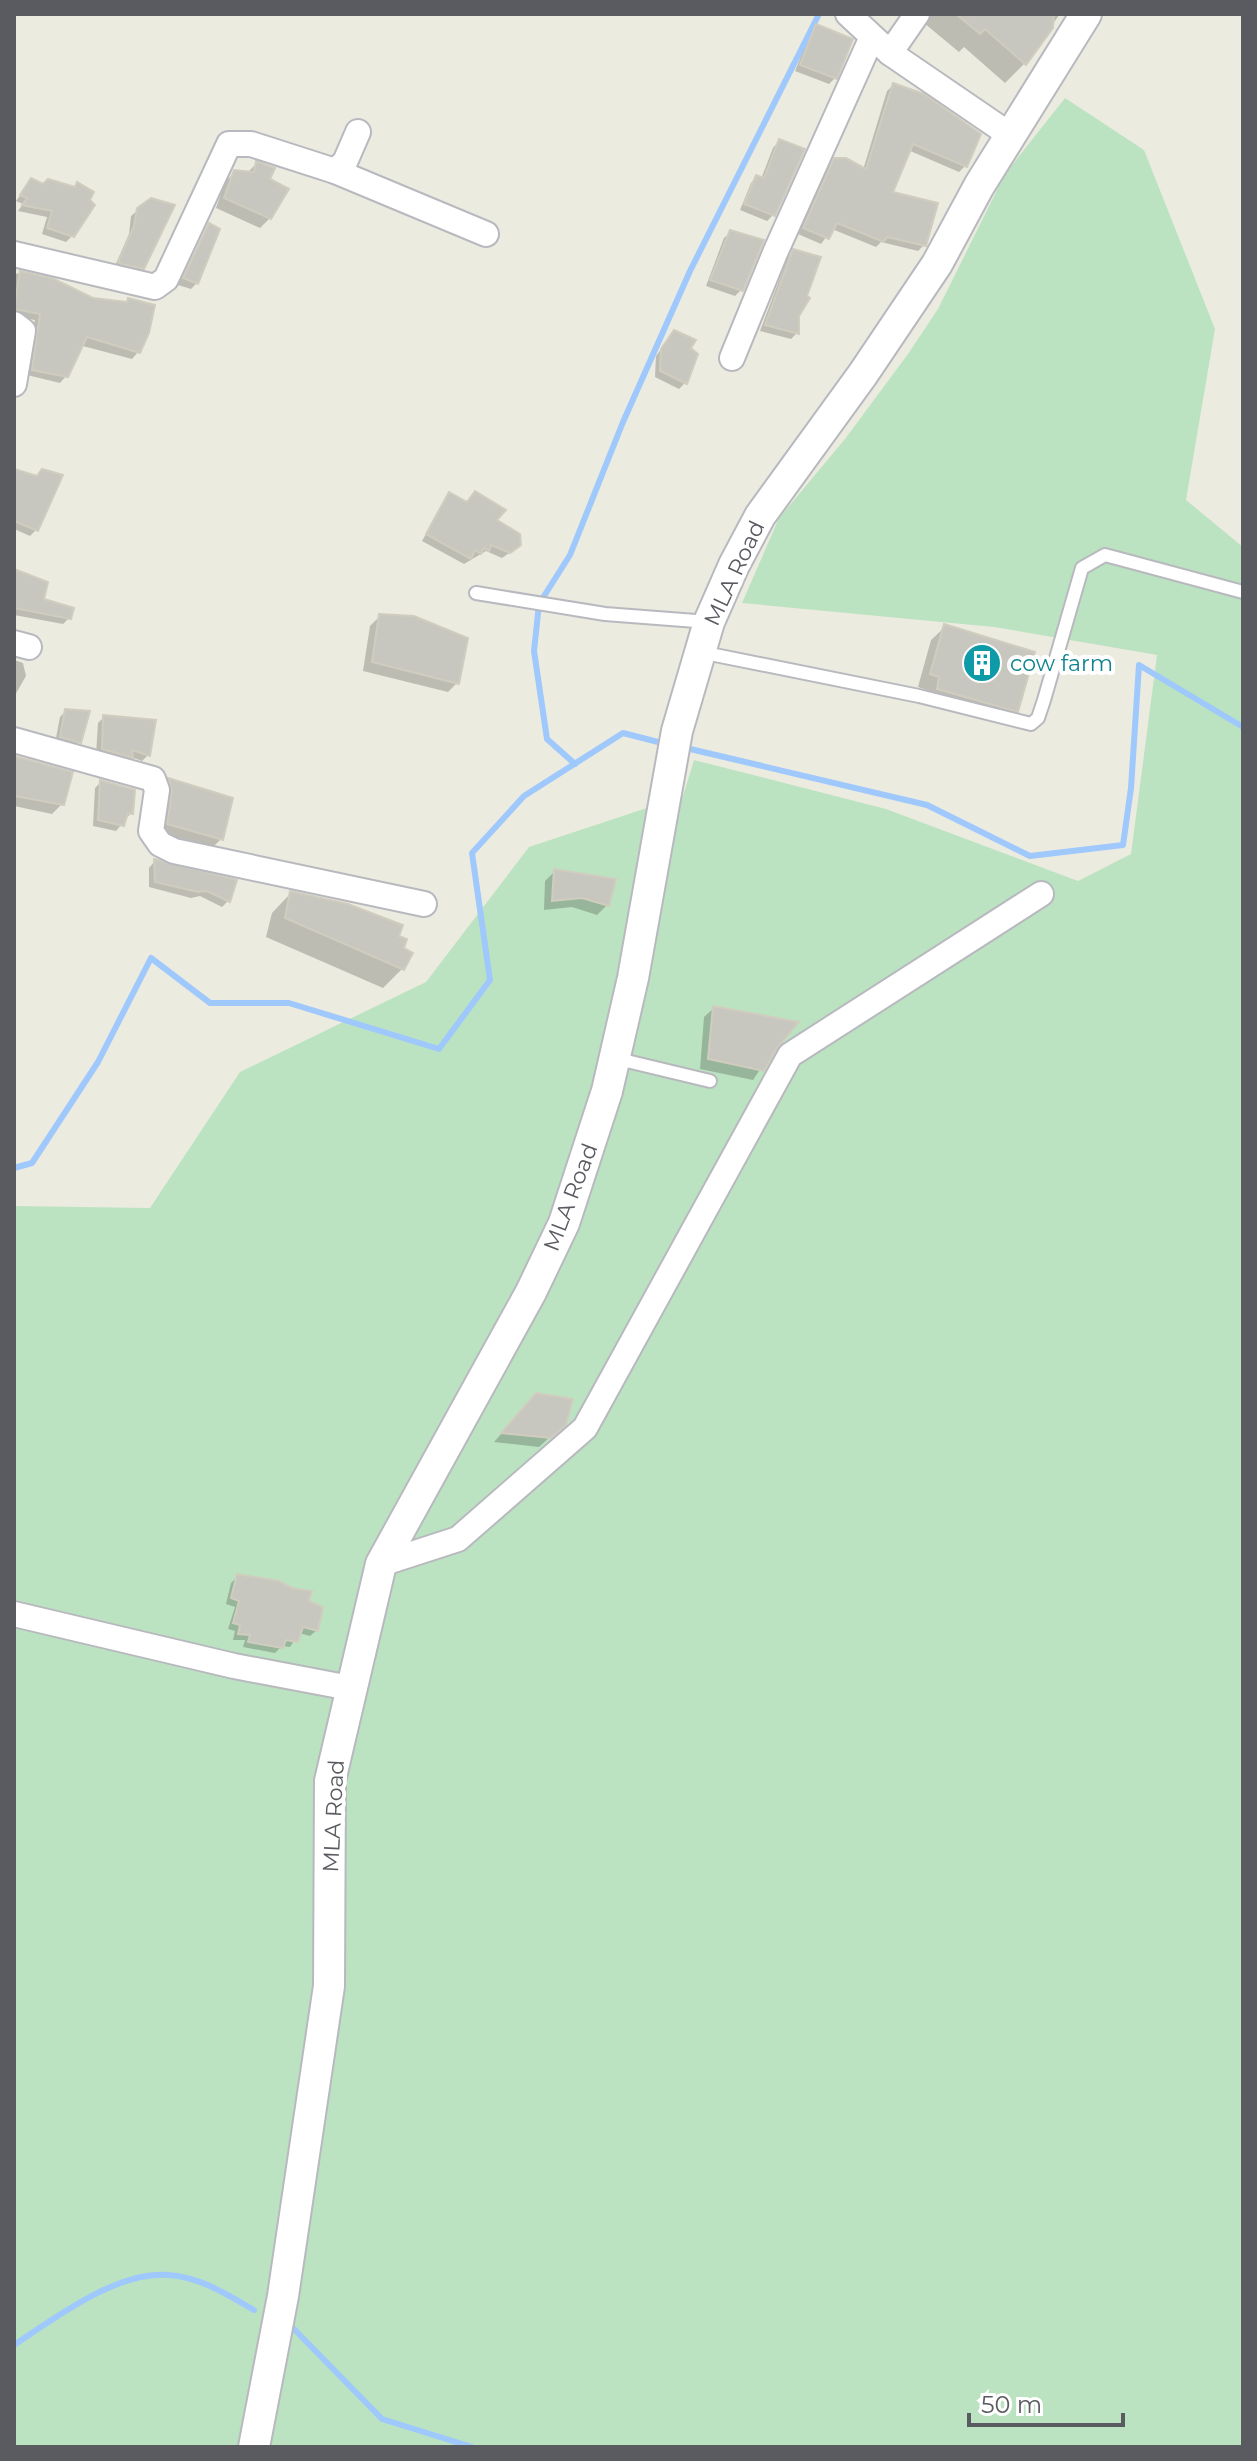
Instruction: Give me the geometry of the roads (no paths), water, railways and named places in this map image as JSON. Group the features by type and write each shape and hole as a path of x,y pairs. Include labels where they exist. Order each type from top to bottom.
{"street":[{"path":"848,14 881,45 1010,135"},
{"path":"732,358 780,239 881,45 917,14"},
{"name":"MLA Road","path":"254,2447 283,2296 329,1986 330,1781 381,1564 531,1292 564,1223 614,1058 633,978 677,731 709,622 760,516 922,286 1010,135 1086,14"},
{"path":"335,171 345,162 358,132"},
{"path":"14,254 155,287 166,279 229,144 251,144 335,171 486,234"},
{"path":"14,324 23,331 23,349 14,384"},
{"path":"14,740 153,779 157,790 151,831 160,844 174,851 424,904"},
{"path":"381,1564 458,1539 585,1428 790,1055 1041,894"},
{"path":"14,1614 234,1666 350,1688"}],"lane":[{"path":"700,652 919,696 1031,724 1038,718 1044,700 1082,568 1090,560 1105,555 1243,592"},
{"path":"476,593 605,614 709,622"},
{"path":"614,1058 710,1081"}],"waterway":[{"path":"575,764 547,739 534,651 539,604 570,555 623,422 690,271 819,14"},
{"path":"686,748 927,805 1030,856 1123,845 1131,788 1139,665 1243,727"},
{"path":"14,1168 32,1163 98,1062 151,958 210,1003 289,1003 439,1049 490,980 472,853 524,796 623,733 662,743"},
{"path":"14,2345 88,2298 149,2275 192,2279 254,2310"},
{"path":"293,2328 382,2419 472,2447"}],"place":[{"name":"cow farm","path":"982,663"}]}
